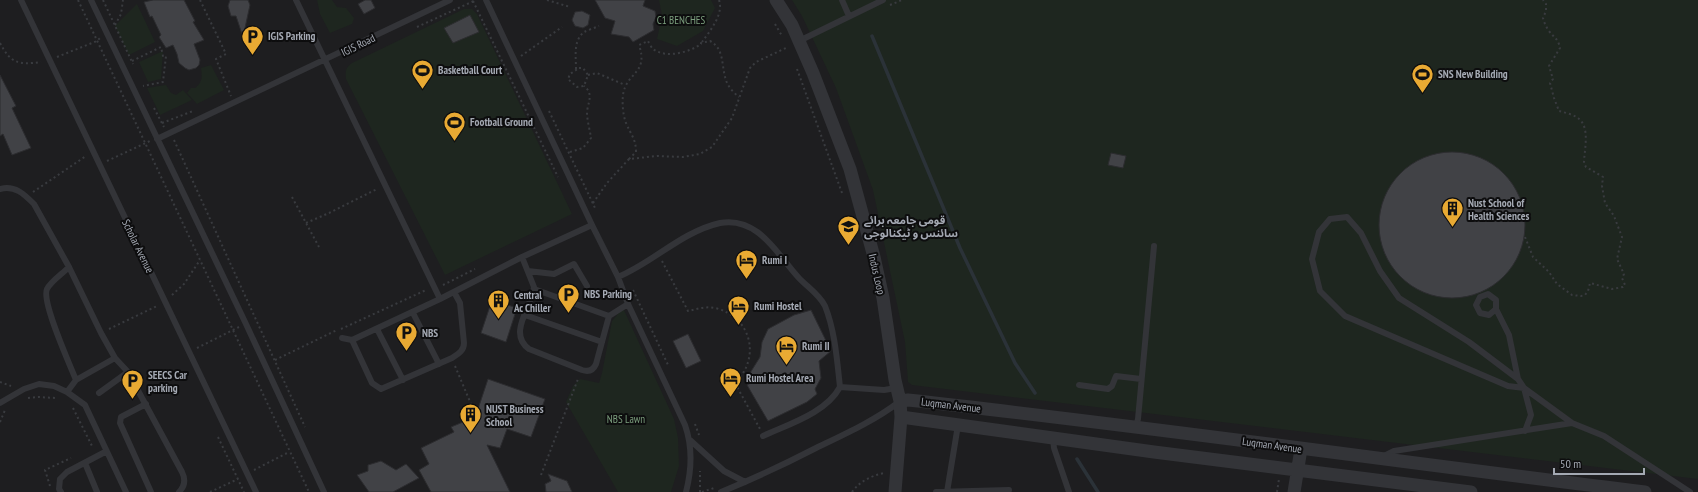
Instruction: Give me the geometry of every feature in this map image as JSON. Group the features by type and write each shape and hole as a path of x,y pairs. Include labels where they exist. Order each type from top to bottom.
{"street":[{"name":"Indus Loop","path":"776,0 792,25 794,44 813,73 850,169 874,257 883,298 896,388 900,401 901,417 895,492"},
{"name":"Luqman Avenue","path":"900,401 908,400 1136,426 1301,449 1645,492"},
{"name":"Luqman Avenue","path":"901,417 1297,471 1471,492"},
{"path":"1294,492 1301,449"}],"lane":[{"name":"Scholar Avenue","path":"21,0 98,166 256,492"},
{"path":"91,0 246,324 324,492"},
{"path":"296,0 440,299"},
{"name":"IGIS Road","path":"157,139 450,0"},
{"path":"486,0 587,216 618,277 628,304 685,425 690,440 690,477 686,492"},
{"path":"842,0 849,16"},
{"path":"794,44 883,0"},
{"path":"0,189 14,188 27,196 34,204 69,267 101,333 115,358 128,372 185,477 185,483 179,492"},
{"path":"1524,388 1508,386 1345,316 1320,291 1312,259 1318,232 1330,219 1347,217 1361,233 1380,271 1399,298 1469,342 1518,379 1524,388 1572,423 1604,436 1690,492"},
{"path":"618,277 658,255 689,234 721,223 737,224 758,232 771,242 793,271 814,291 824,304 832,326 840,387 836,394 824,407 763,436"},
{"path":"342,338 352,340 413,313 522,257 592,225"},
{"path":"1136,426 1138,419 1154,246"},
{"path":"522,257 534,284 534,289 519,333 525,346 587,371 594,368 609,316 628,304"},
{"path":"528,271 554,274 574,264 588,286"},
{"path":"69,267 52,282 47,289 45,296 76,380"},
{"path":"534,289 609,316"},
{"path":"352,340 372,383 381,389 452,358 464,348 460,303 454,292"},
{"path":"1496,309 1509,335 1518,379"},
{"path":"413,313 439,364"},
{"path":"525,315 602,342"},
{"path":"377,329 403,380"},
{"path":"67,392 76,380 115,358"},
{"path":"99,393 128,372"},
{"path":"1079,385 1108,389 1112,386 1116,376 1141,379"},
{"path":"0,404 8,397 39,384 54,386 67,392 85,405 126,492"},
{"path":"840,387 884,390 896,388"},
{"path":"1524,388 1530,415 1525,431"},
{"path":"721,492 861,427 885,413 900,401"},
{"path":"146,404 125,414 121,417 120,423 151,492"},
{"path":"1377,458 1394,451 1572,423"},
{"path":"947,492 958,425"},
{"path":"1054,438 1054,448 1069,492"},
{"path":"690,440 724,471 745,482"},
{"path":"61,492 59,489 60,480 67,472 106,452"},
{"path":"85,463 96,492"},
{"path":"936,492 1009,490"}],"path":[{"path":"78,0 309,492"},
{"path":"104,0 134,68"},
{"path":"115,26 121,14 123,0"},
{"path":"200,0 226,54 216,59 231,96"},
{"path":"547,0 570,7"},
{"path":"587,216 593,202 600,192 636,152 636,144 625,122 623,103 626,85 640,67 642,60 639,45 648,41 652,48 660,52 682,53 693,50 701,44 713,26 721,9 719,0"},
{"path":"1525,237 1533,257 1549,272 1558,284 1572,295 1585,295 1588,291 1590,283 1612,289 1623,287 1625,285 1622,278 1624,274 1617,259 1622,237 1614,216 1605,203 1602,186 1603,177 1586,167 1584,163 1586,149 1585,131 1582,122 1579,119 1560,111 1554,98 1550,83 1553,79 1549,66 1560,48 1557,38 1549,32 1543,18 1546,11 1546,4 1544,0"},
{"path":"473,1 558,178"},
{"path":"773,20 784,40"},
{"path":"576,69 575,53 578,42 585,32 599,26"},
{"path":"514,61 562,27"},
{"path":"0,43 6,55 15,62 40,62 49,60 97,41 106,32"},
{"path":"701,43 710,40 718,48 722,56 726,80 730,88 739,97"},
{"path":"629,159 657,156 683,157 700,154 712,147 732,118 750,68 756,62 794,44"},
{"path":"132,61 160,47 163,56 166,56 163,82 143,86 146,92"},
{"path":"584,86 577,87 568,79 570,74 576,69 583,68 588,75"},
{"path":"796,69 844,200"},
{"path":"588,75 597,73 626,85"},
{"path":"584,86 588,75"},
{"path":"570,152 584,148 591,138 587,111 590,99 589,92 584,86"},
{"path":"152,104 184,160 306,429"},
{"path":"98,166 145,143 157,139"},
{"path":"27,196 92,153"},
{"path":"306,223 380,187"},
{"path":"292,197 319,247"},
{"path":"658,255 688,311 714,308 727,312 737,319 744,328 749,341 750,355 747,367 735,383 763,436"},
{"path":"101,333 164,302 184,284 200,260"},
{"path":"275,360 428,289"},
{"path":"189,352 246,324"},
{"path":"452,358 471,404"},
{"path":"541,475 582,370"},
{"path":"24,399 38,397 54,397 60,399"},
{"path":"0,422 8,404"},
{"path":"72,406 93,447 91,450"},
{"path":"210,492 247,475 290,452"},
{"path":"50,486 45,470 74,457"},
{"path":"852,492 863,481 886,473"},
{"path":"702,492 735,478"}],"shaded area":[{"name":"قومی جامعہ برائے سائنس و ٹیکنالوجی","path":"0,0 1698,0 1698,492 0,492"}],"green space":[{"path":"317,0 332,0 337,7 346,8 354,18 352,24 330,33 320,14"},
{"name":"C1 BENCHES","path":"659,0 711,0 715,8 703,31 677,46 657,39 662,15"},
{"path":"792,0 1698,0 1698,479 912,385 908,382 905,342 873,190 836,88 802,16"},
{"path":"137,4 155,42 129,55 115,26"},
{"path":"464,9 472,9 477,14 572,214 445,275 346,79 346,70 352,63"},
{"path":"163,51 161,79 148,82 139,62"},
{"path":"211,65 224,90 197,104 187,93 191,88 195,88 201,81 201,68"},
{"path":"166,85 171,93 176,95 183,90 192,100 160,115 147,88"},
{"name":"NBS Lawn","path":"623,308 674,419 678,438 679,466 671,492 618,492 566,402 573,386 580,379 599,383 612,321"}],"building":[{"path":"153,0 184,0 195,21 193,22 204,40 194,44 200,60 199,65 196,68 189,70 179,63 173,45 166,48 159,37 161,35 152,16 150,17 144,2"},
{"path":"230,0 248,0 250,5 243,37 236,16 231,16 228,6"},
{"path":"365,0 371,0 375,8 364,14 358,4"},
{"path":"595,0 645,0 643,6 655,11 656,17 653,24 654,30 633,42 629,37 611,34 615,21 605,18"},
{"path":"582,11 590,15 588,25 583,28 575,26 572,20 575,12"},
{"path":"470,15 479,32 453,43 444,28"},
{"path":"0,75 16,106 12,108 31,148 12,155 3,134 0,136"},
{"name":"Nust School of Health Sciences","path":"1445,152 1459,152 1487,160 1499,168 1509,178 1520,197 1524,211 1524,239 1517,260 1509,272 1499,282 1480,293 1459,298 1445,298 1417,290 1405,282 1395,272 1384,253 1379,232 1379,218 1387,190 1395,178 1405,168 1424,157"},
{"path":"1111,153 1126,156 1123,168 1108,165"},
{"name":"Central Ac Chiller","path":"492,300 517,308 506,342 481,333"},
{"name":"Rumi II","path":"811,310 831,351 819,361 821,378 815,389 817,394 807,402 768,421 747,385 754,381 750,373 760,357 762,342 768,329 794,315"},
{"path":"688,334 701,361 686,368 673,341"},
{"name":"NUST Business School","path":"488,379 545,399 531,437 507,429 500,448 487,445 510,492 431,492 419,470 429,464 421,448 454,432 451,427 463,422 462,413 477,412"},
{"path":"381,461 396,470 406,464 419,478 393,492 369,492 357,475 368,471 368,465"},
{"path":"548,474 567,481 572,492 546,492 545,484 551,481"}],"waterway":[{"path":"872,36 960,248 1015,363 1035,393"},
{"path":"1077,459 1098,492"}],"place":[{"name":"IGIS Parking","path":"253,56"},
{"name":"Basketball Court","path":"422,90"},
{"name":"SNS New Building","path":"1423,94"},
{"name":"Football Ground","path":"454,142"},
{"name":"Nust School of Health Sciences","path":"1452,228"},
{"name":"قومی جامعہ برائے سائنس و ٹیکنالوجی","path":"849,246"},
{"name":"Rumi I","path":"746,280"},
{"name":"NBS Parking","path":"568,314"},
{"name":"Central Ac Chiller","path":"499,320"},
{"name":"Rumi Hostel","path":"738,326"},
{"name":"NBS","path":"406,352"},
{"name":"Rumi II","path":"787,366"},
{"name":"Rumi Hostel Area","path":"730,398"},
{"name":"SEECS Car parking","path":"133,400"},
{"name":"NUST Business School","path":"471,434"}]}
